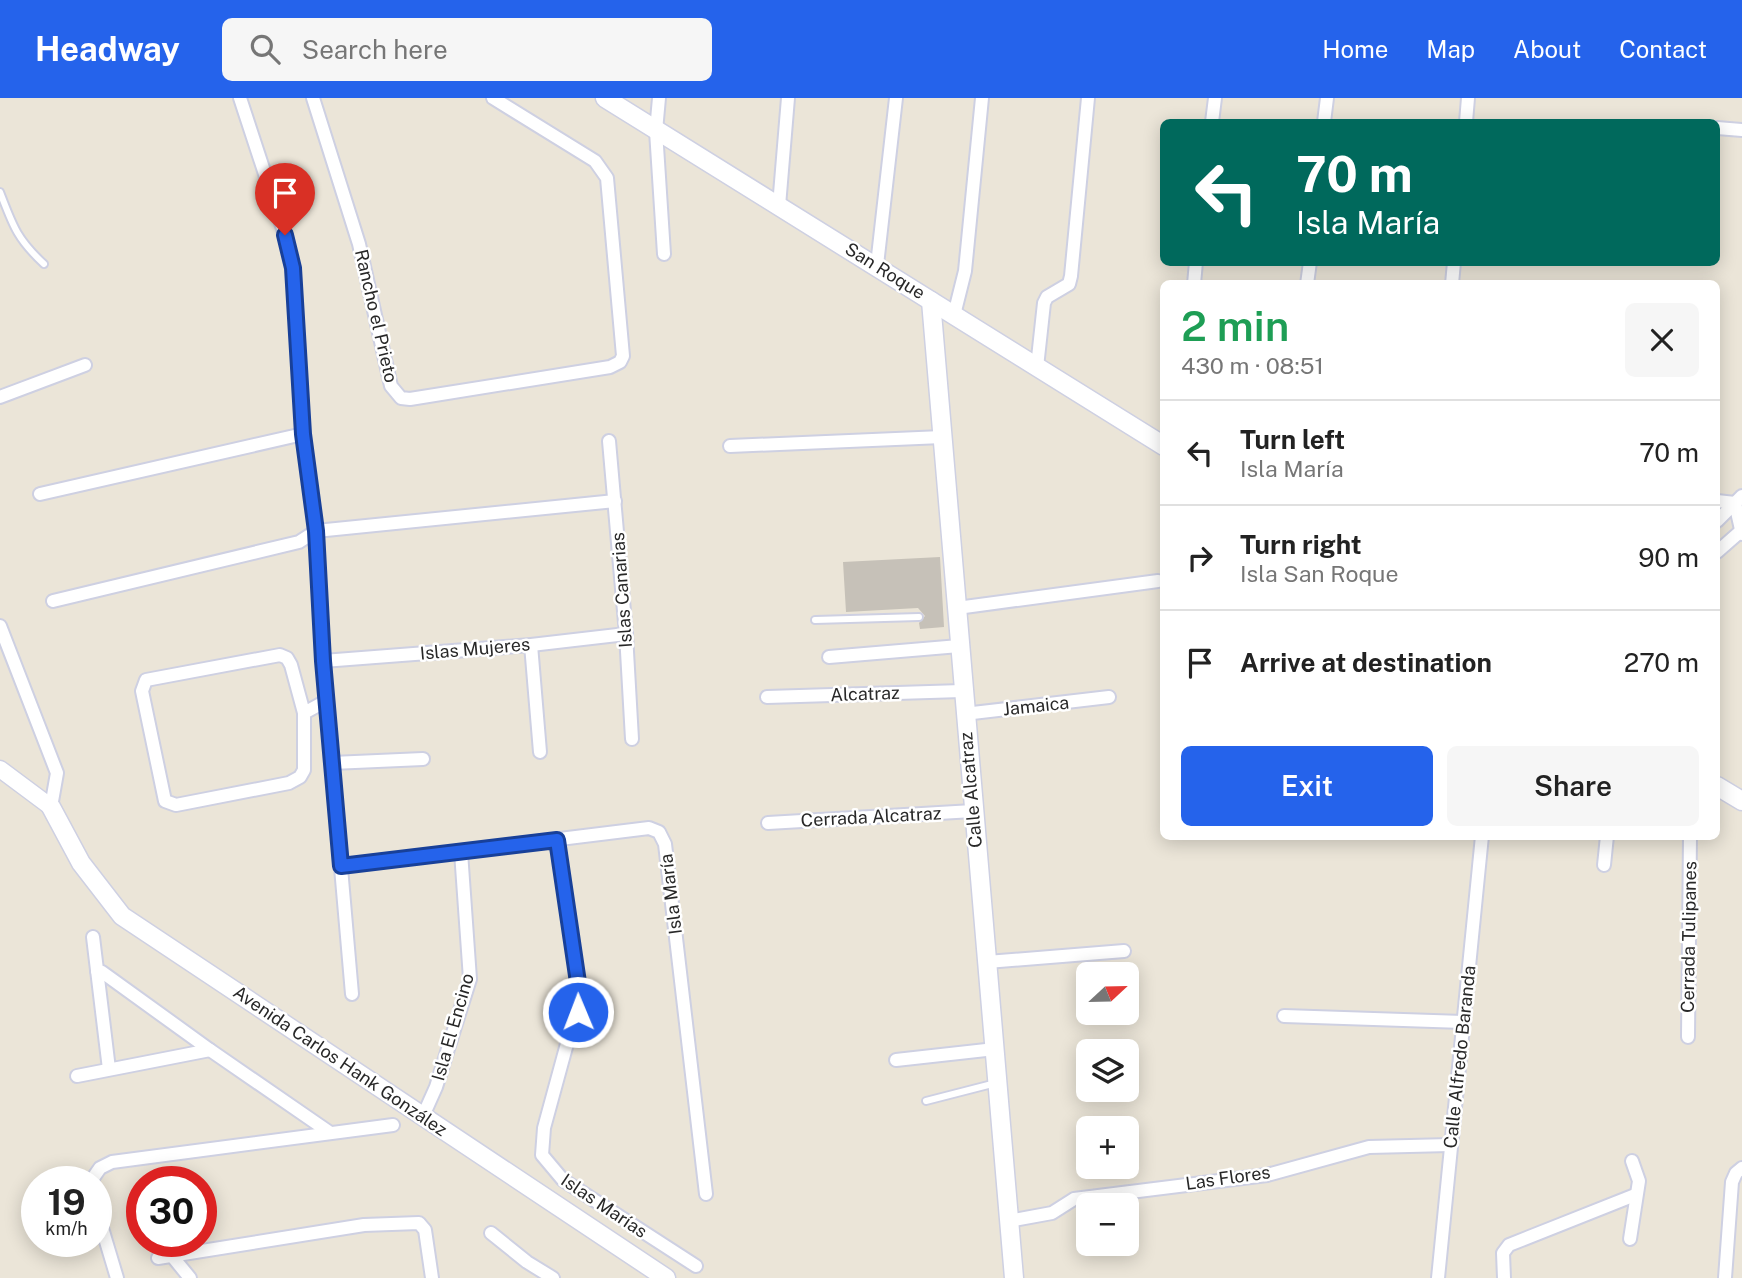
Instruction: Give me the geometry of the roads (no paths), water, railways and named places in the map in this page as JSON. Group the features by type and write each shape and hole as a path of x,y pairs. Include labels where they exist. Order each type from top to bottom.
{"main road":[{"name":"San Roque","path":"605,98 1160,444"},
{"name":"Calle Alcatraz","path":"931,301 954,610 1014,1278"},
{"path":"1720,788 1742,801"},
{"name":"Avenida Carlos Hank González","path":"51,807 81,863 122,916 666,1278"}],"street":[{"path":"240,98 285,235 293,268 303,434 316,531 326,701 352,994"},
{"name":"Rancho el Prieto","path":"313,98 359,244 395,393 410,399 610,367 620,362 623,350 607,178 603,169 595,161 493,98"},
{"path":"659,98 656,131 664,254"},
{"path":"779,206 788,98"},
{"path":"877,265 896,98"},
{"path":"954,315 965,271 982,98"},
{"path":"1037,367 1044,303 1047,297 1069,284 1071,276 1088,98"},
{"path":"1212,119 1215,98"},
{"path":"1324,119 1327,98"},
{"path":"1466,119 1468,98"},
{"path":"1720,128 1742,131"},
{"path":"0,397 85,365"},
{"path":"40,494 303,434"},
{"path":"730,446 942,437"},
{"name":"Islas Canarias","path":"609,441 632,739"},
{"path":"1720,501 1738,500"},
{"path":"1720,518 1738,500"},
{"path":"1720,549 1742,531 1738,500"},
{"path":"53,601 299,542 316,531 615,501"},
{"path":"954,610 1158,581"},
{"path":"0,626 57,774 51,807 0,769"},
{"name":"Islas Mujeres","path":"323,661 531,645 626,634"},
{"path":"531,645 540,752"},
{"path":"830,657 959,646"},
{"path":"280,655 287,658 291,665 304,713 304,769 300,777 289,783 176,805 165,801 142,691 146,680 280,655"},
{"name":"Alcatraz","path":"767,697 962,691"},
{"name":"Jamaica","path":"964,714 1109,698"},
{"path":"304,713 326,701"},
{"path":"332,763 423,758"},
{"name":"Cerrada Alcatraz","path":"768,823 973,811"},
{"name":"Isla María","path":"341,866 649,828 659,832 665,844 706,1194"},
{"name":"Islas Marías","path":"557,840 580,996 544,1128 542,1155 563,1181 696,1266"},
{"name":"Calle Alfredo Baranda","path":"1438,1278 1482,840"},
{"path":"1604,865 1607,840"},
{"name":"Cerrada Tulipanes","path":"1688,1037 1690,840"},
{"name":"Isla El Encino","path":"423,1116 436,1087 470,979 461,852"},
{"path":"93,937 109,1069"},
{"path":"987,962 1124,951"},
{"path":"97,971 329,1132"},
{"path":"1284,1016 1463,1022"},
{"path":"896,1060 995,1049"},
{"path":"77,1076 210,1050"},
{"path":"105,1166 393,1125"},
{"name":"Las Flores","path":"1009,1222 1052,1213 1074,1199 1267,1175 1369,1147 1450,1145"},
{"path":"1630,1238 1639,1181 1632,1161"},
{"path":"1725,1278 1736,1220 1732,1182 1739,1170"},
{"path":"1504,1278 1503,1253 1509,1245 1635,1195"},
{"path":"217,1249 363,1225 419,1223 425,1230 432,1278"},
{"path":"491,1233 527,1262 553,1278"},
{"path":"111,1257 117,1278"},
{"path":"158,1258 165,1257"},
{"path":"173,1257 190,1278"},
{"path":"527,1262 529,1278"}],"lane":[{"path":"0,192 23,245 44,264"},
{"path":"815,620 919,617"},
{"path":"926,1101 998,1082"}]}
